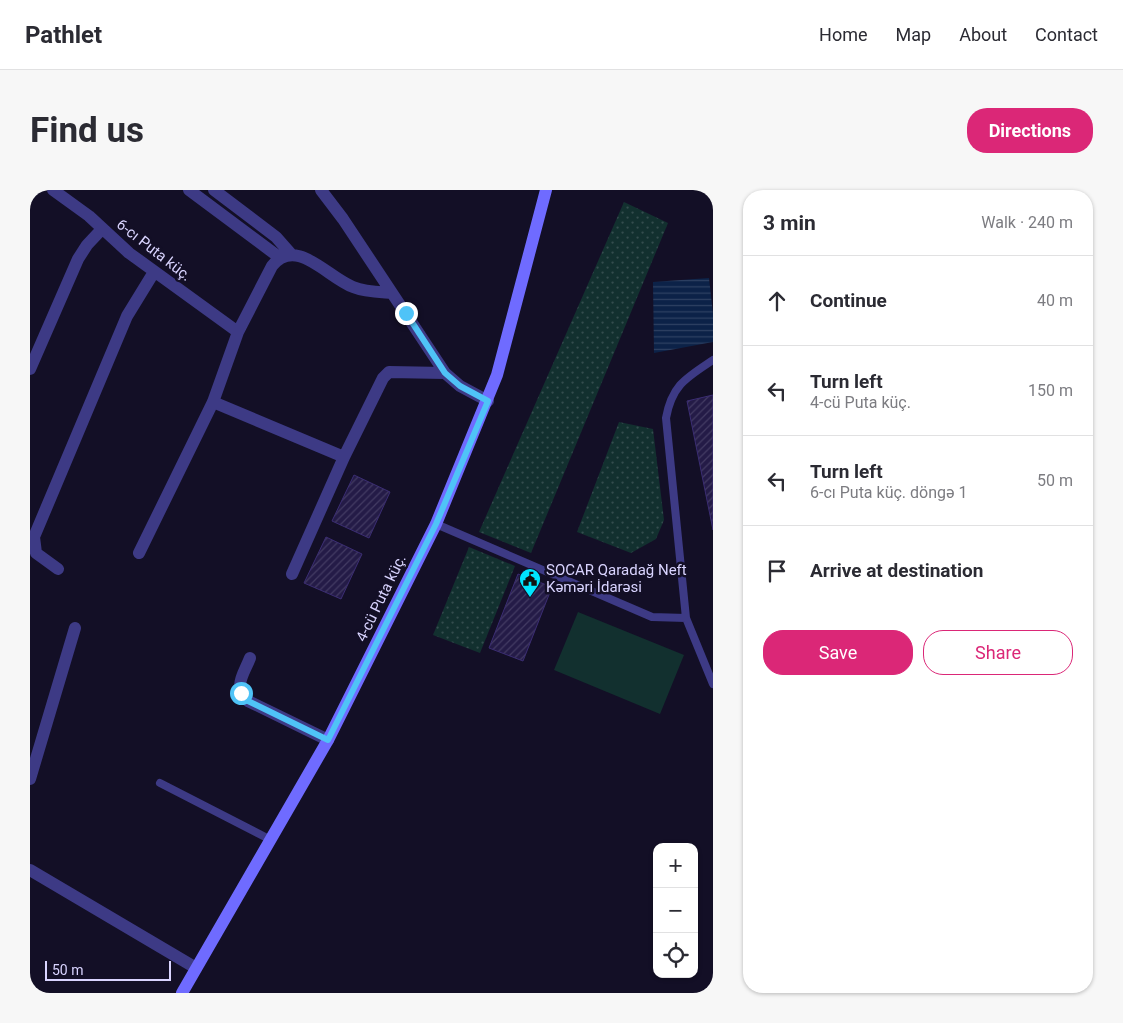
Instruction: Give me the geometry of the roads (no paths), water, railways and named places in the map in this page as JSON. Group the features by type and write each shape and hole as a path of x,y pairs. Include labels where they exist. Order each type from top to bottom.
{"street":[{"name":"6-cı Puta küç.","path":"53,190 89,216 154,272 238,332"},
{"path":"189,190 285,255 301,256 352,287 392,293"},
{"path":"214,190 276,237 285,255"},
{"path":"321,190 343,219 445,373 460,386 488,401"},
{"name":"4-cü Puta küç.","path":"182,993 328,740 436,524 498,375 546,190"},
{"path":"30,369 78,259 87,245 102,229"},
{"path":"139,553 213,402 238,332 272,266 285,255"},
{"path":"58,569 36,553 34,537 127,316 154,272"},
{"path":"292,574 344,457 382,378 388,372 445,373"},
{"path":"213,402 344,457"},
{"path":"30,779 75,628"},
{"path":"250,658 239,685 241,693 248,701 328,740"},
{"path":"30,870 196,968"}],"lane":[{"path":"713,360 682,381 669,400 666,418 686,618 713,684"},
{"path":"436,524 652,617 686,618"},
{"path":"160,784 271,840"}],"water":[{"path":"709,278 713,314 713,342 654,353 653,282"}],"place":[{"name":"SOCAR Qaradağ Neft Kəməri İdarəsi","path":"530,598"}]}
